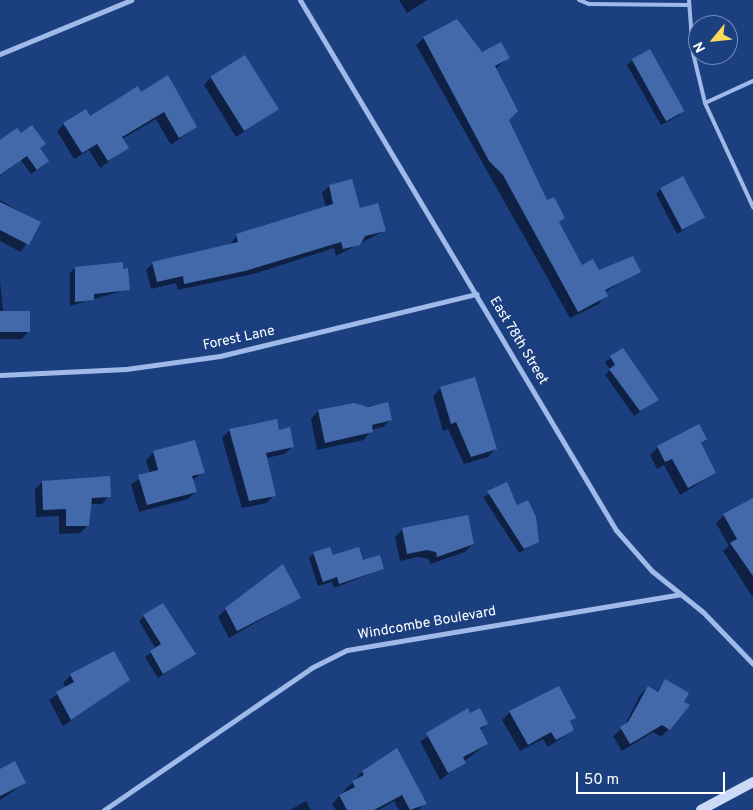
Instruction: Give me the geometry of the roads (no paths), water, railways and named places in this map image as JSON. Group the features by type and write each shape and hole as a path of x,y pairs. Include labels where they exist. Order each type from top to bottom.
{"main road":[{"path":"700,810 753,782"}],"street":[{"path":"0,54 131,0"},
{"name":"East 78th Street","path":"300,0 616,530 652,571 680,594 753,664"},
{"name":"Forest Lane","path":"0,375 126,369 220,356 477,294"},
{"name":"Windcombe Boulevard","path":"104,810 311,668 348,650 680,594"}],"lane":[{"path":"579,0 589,4 689,6"},
{"path":"689,0 693,53 705,102 753,207"},
{"path":"705,102 753,81"}]}
